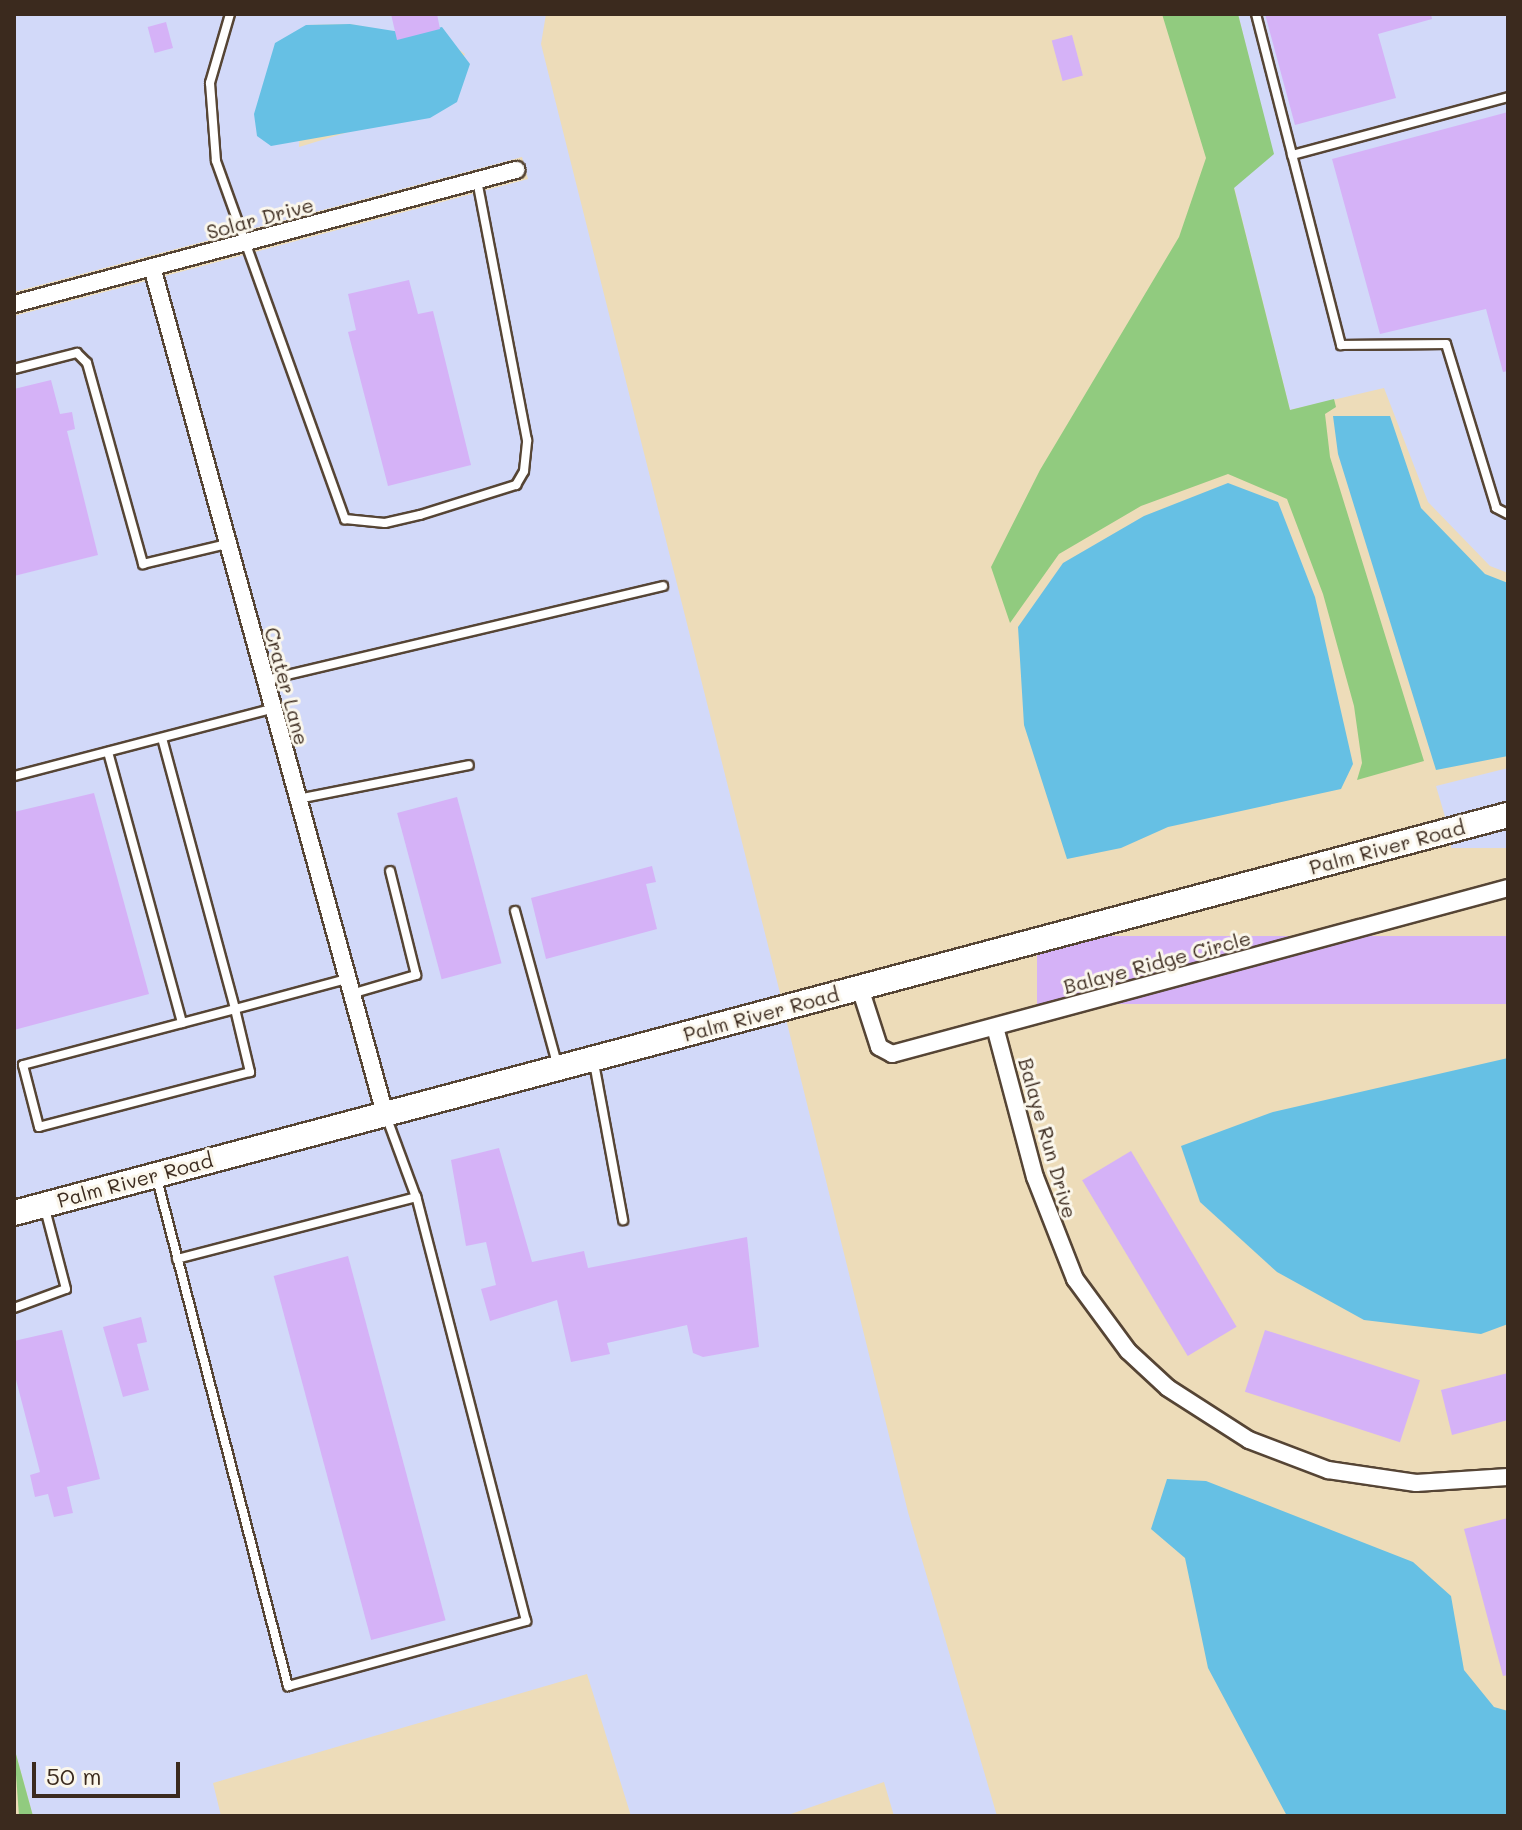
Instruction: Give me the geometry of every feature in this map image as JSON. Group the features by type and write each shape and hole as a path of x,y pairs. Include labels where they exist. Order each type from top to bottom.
{"street":[{"name":"Solar Drive","path":"14,304 516,170"},
{"name":"Crater Lane","path":"152,267 385,1114"},
{"name":"Palm River Road","path":"14,1213 1508,815"},
{"name":"Balaye Ridge Circle","path":"860,988 884,1052 995,1027 1508,888"},
{"name":"Balaye Run Drive","path":"995,1027 1035,1177 1075,1279 1128,1351 1168,1388 1249,1440 1328,1470 1416,1483 1508,1477"}],"lane":[{"path":"230,14 210,83 209,129 345,519 385,523 516,485 528,451 477,181"},
{"path":"1256,14 1341,345 1446,344 1496,508 1508,514"},
{"path":"1292,155 1508,97"},
{"path":"14,369 77,353 87,363 143,564 227,544"},
{"path":"265,681 663,586"},
{"path":"14,776 272,709"},
{"path":"162,738 235,1009 250,1072 39,1127 23,1065 235,1009 416,975 390,871"},
{"path":"108,752 182,1023"},
{"path":"297,800 469,765"},
{"path":"515,911 559,1068"},
{"path":"593,1059 623,1220"},
{"path":"156,1175 288,1686 526,1621 416,1197 385,1114"},
{"path":"177,1259 416,1197"},
{"path":"14,1308 66,1289 44,1205"}],"shaded area":[{"path":"14,14 546,14 541,44 781,997 391,1100 165,276 528,179 522,157 14,292","holes":["350,24 450,43 465,54 430,117 371,125 299,147 306,25"]},
{"path":"1238,14 1508,14 1508,573 1490,566 1428,502 1384,388 1290,410 1234,187 1273,154"},
{"path":"146,281 372,1106 14,1201 14,316"},
{"path":"1508,768 1508,803 1446,820 1436,786"},
{"path":"1451,827 1508,827 1508,848 1451,848"},
{"path":"786,1019 908,1512 997,1816 894,1816 884,1782 785,1816 631,1816 587,1674 213,1783 221,1816 33,1816 14,1747 14,1224"}],"green space":[{"path":"1162,14 1238,14 1274,154 1234,188 1290,410 1334,399 1336,407 1325,414 1330,457 1424,761 1357,780 1362,763 1354,706 1323,594 1287,499 1228,474 1141,506 1059,554 1010,623 991,567 1040,470 1179,237 1206,158"},
{"path":"14,1747 33,1816 19,1816"}],"water":[{"path":"350,24 413,34 442,27 470,64 457,102 430,118 271,146 257,136 254,114 275,43 306,25"},
{"path":"1333,416 1390,416 1421,508 1485,574 1508,583 1508,756 1436,770 1338,454"},
{"path":"1228,483 1278,502 1315,597 1353,764 1341,789 1168,827 1121,848 1067,859 1024,725 1018,627 1063,563 1144,516"},
{"path":"1508,1058 1508,1324 1481,1334 1364,1320 1277,1272 1200,1202 1181,1146 1273,1112"},
{"path":"1167,1479 1206,1481 1413,1562 1451,1596 1464,1670 1494,1707 1508,1711 1508,1816 1287,1816 1208,1668 1185,1558 1151,1529"}],"building":[{"path":"391,14 437,14 440,29 397,40"},
{"path":"1265,14 1431,14 1432,19 1378,34 1396,98 1295,125"},
{"path":"166,22 173,48 155,53 148,27"},
{"path":"1072,35 1083,76 1063,81 1052,40"},
{"path":"1508,112 1508,371 1503,372 1486,309 1380,334 1332,159"},
{"path":"409,280 418,314 433,311 471,465 388,486 348,332 356,330 348,294"},
{"path":"51,380 60,414 72,412 75,429 67,431 98,555 14,576 14,389"},
{"path":"94,793 149,994 14,1030 14,812"},
{"path":"457,797 502,963 442,979 397,813"},
{"path":"652,866 656,882 646,884 657,929 546,959 531,898"},
{"path":"1037,936 1508,936 1508,1004 1037,1004"},
{"path":"499,1148 532,1262 584,1251 588,1268 747,1237 759,1347 703,1357 693,1353 687,1325 607,1343 610,1354 571,1362 557,1300 490,1321 481,1289 496,1285 486,1242 466,1246 451,1160"},
{"path":"1131,1151 1237,1327 1188,1356 1082,1180"},
{"path":"348,1256 446,1620 371,1640 274,1276"},
{"path":"141,1317 147,1342 137,1344 149,1390 123,1397 103,1327"},
{"path":"62,1330 100,1479 67,1487 73,1513 54,1517 48,1494 35,1497 30,1475 40,1472 14,1372 14,1341"},
{"path":"1265,1330 1420,1380 1400,1442 1245,1392"},
{"path":"1508,1373 1508,1420 1452,1435 1441,1390"},
{"path":"1508,1518 1508,1675 1503,1676 1464,1529"}]}
